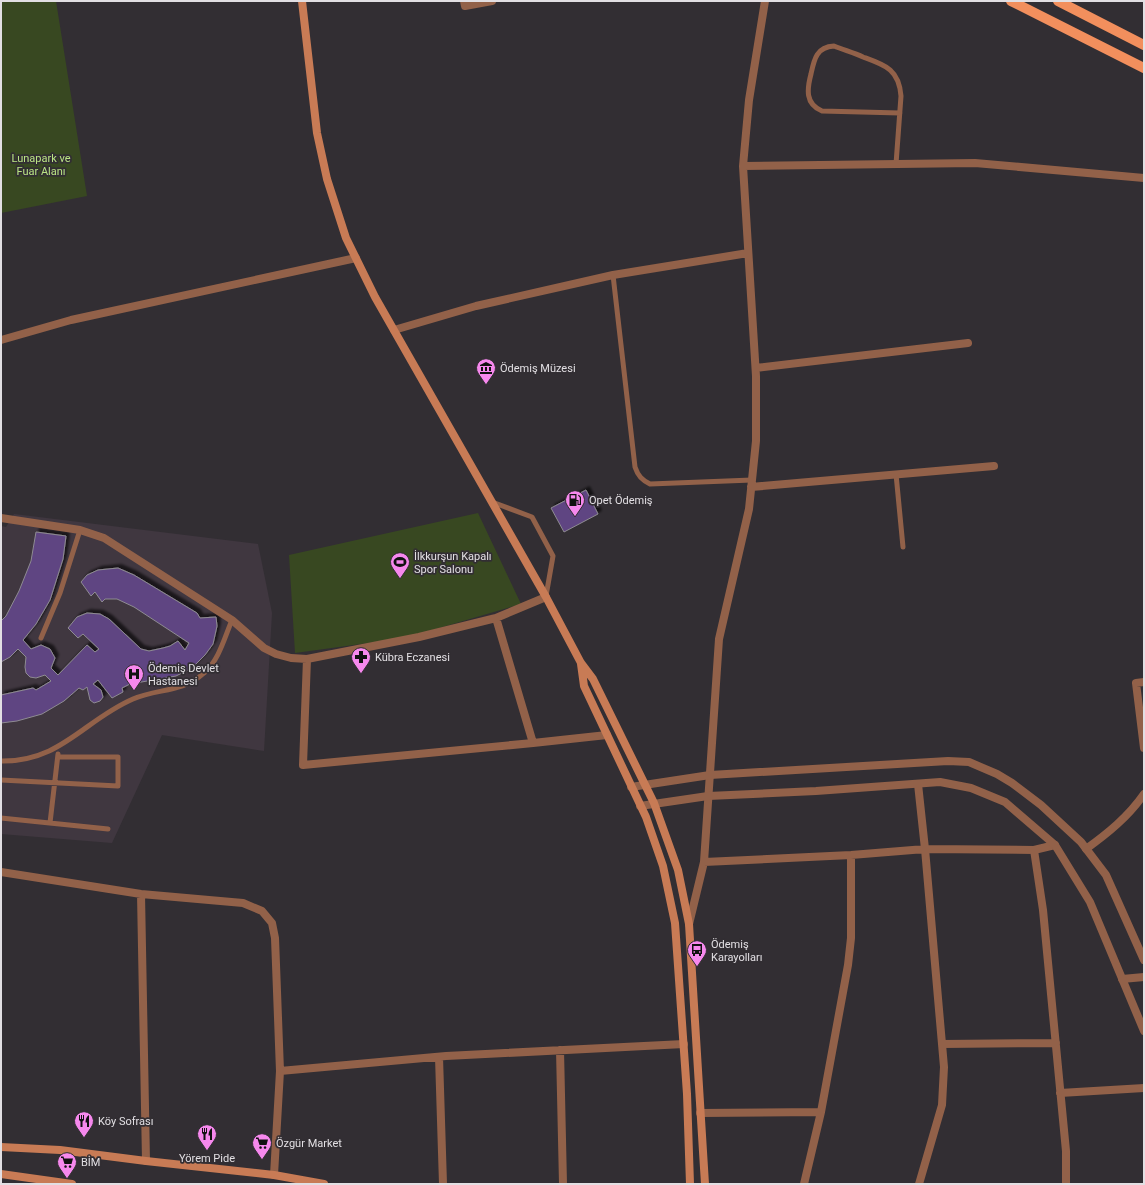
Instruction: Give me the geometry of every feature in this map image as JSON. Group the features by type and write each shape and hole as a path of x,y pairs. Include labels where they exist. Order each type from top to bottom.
{"main road":[{"path":"302,1 317,133 327,179 346,238 375,297 546,597 581,663 593,679 654,804 678,870 689,924 704,1184"},
{"path":"1011,1 1144,68"},
{"path":"1058,1 1144,45"},
{"path":"581,663 584,686 646,817 663,866 676,923 687,1094 690,1184"},
{"path":"1,1147 60,1150 274,1176 324,1184"},
{"path":"1,1174 55,1183 72,1184"}],"street":[{"path":"464,1 465,6 492,1"},
{"path":"689,924 704,862 719,639 749,509 756,441 756,368 743,166 749,100 765,1"},
{"path":"743,166 975,163 1144,178"},
{"path":"394,330 476,306 613,275 748,252"},
{"path":"1,340 71,320 356,258"},
{"path":"756,368 968,343"},
{"path":"752,483 994,466"},
{"path":"1,518 80,530 98,536 114,544 232,620 264,648 276,654 291,658 307,659 419,637 496,618 546,597"},
{"path":"496,618 533,743"},
{"path":"307,659 303,765 607,736"},
{"path":"1144,682 1136,683 1144,748"},
{"path":"631,787 710,775 940,761 969,762 997,774 1018,787 1041,805 1081,842 1106,875 1144,960"},
{"path":"640,806 708,796 940,782 971,788 1005,802 1055,845 1090,902 1144,1031"},
{"path":"918,784 944,1067 942,1106 919,1184"},
{"path":"1086,849 1122,821 1136,806 1144,794"},
{"path":"704,862 851,855 925,849 1034,850 1055,845"},
{"path":"1034,850 1043,910 1056,1043 1066,1151 1066,1184"},
{"path":"804,1184 821,1112 848,965 851,938 851,855"},
{"path":"1,872 141,894 243,903 262,911 272,923 275,938 280,1071 274,1176"},
{"path":"141,894 146,1161"},
{"path":"1122,979 1144,977"},
{"path":"942,1044 1056,1043"},
{"path":"280,1071 439,1057 684,1044"},
{"path":"560,1050 563,1184"},
{"path":"439,1057 444,1184"},
{"path":"1060,1092 1144,1088"},
{"path":"700,1113 821,1112"}],"lane":[{"path":"896,164 900,113 901,96 900,85 894,74 884,64 834,46 826,47 818,52 815,57 807,87 809,99 815,107 822,111 900,113"},
{"path":"613,275 635,467 637,473 641,478 650,484 752,483"},
{"path":"896,474 903,547"},
{"path":"491,502 532,516 553,556 546,597"},
{"path":"41,638 60,593 80,530"},
{"path":"1,761 29,758 57,748 124,703 143,695 179,688 195,680 203,674 216,659 232,620"},
{"path":"50,823 58,757 57,748"},
{"path":"1,780 118,786 118,757 58,757"},
{"path":"1,818 108,829"}],"shaded area":[{"name":"Ödemiş Devlet Hastanesi","path":"14,514 258,544 272,613 264,751 162,735 112,843 1,834 1,526 6,527"}],"green space":[{"name":"Lunapark ve Fuar Alanı","path":"1,1 56,1 87,196 1,213"},
{"name":"İlkkurşun Kapalı Spor Salonu","path":"478,513 521,604 405,638 295,653 289,555"}],"building":[{"path":"586,490 598,514 564,532 551,508"},
{"path":"36,532 66,536 63,559 50,600 36,624 23,640 31,649 41,645 50,649 55,658 51,668 58,675 87,645 95,652 99,649 83,634 78,638 68,628 77,617 87,613 100,614 109,619 141,649 149,651 163,648 178,641 185,650 189,643 134,607 117,599 105,599 102,602 95,592 91,596 81,582 87,575 98,570 118,568 134,575 197,613 200,618 216,617 217,626 213,644 205,655 192,668 176,676 130,684 122,688 123,692 112,698 98,680 93,684 101,690 103,697 100,701 94,703 90,700 87,687 83,690 79,688 64,701 42,714 17,721 1,723 1,695 33,688 36,690 51,681 45,675 36,678 30,677 26,673 26,657 18,649 10,657 1,662 1,621 6,616 19,591 31,561"}],"place":[{"name":"Ödemiş Müzesi","path":"486,385"},
{"name":"Opet Ödemiş","path":"575,517"},
{"name":"İlkkurşun Kapalı Spor Salonu","path":"400,579"},
{"name":"Kübra Eczanesi","path":"361,674"},
{"name":"Ödemiş Devlet Hastanesi","path":"134,691"},
{"name":"Ödemiş Karayolları","path":"697,967"},
{"name":"Köy Sofrası","path":"84,1138"},
{"name":"Yörem Pide","path":"207,1151"},
{"name":"Özgür Market","path":"262,1160"},
{"name":"BİM","path":"67,1179"}]}
